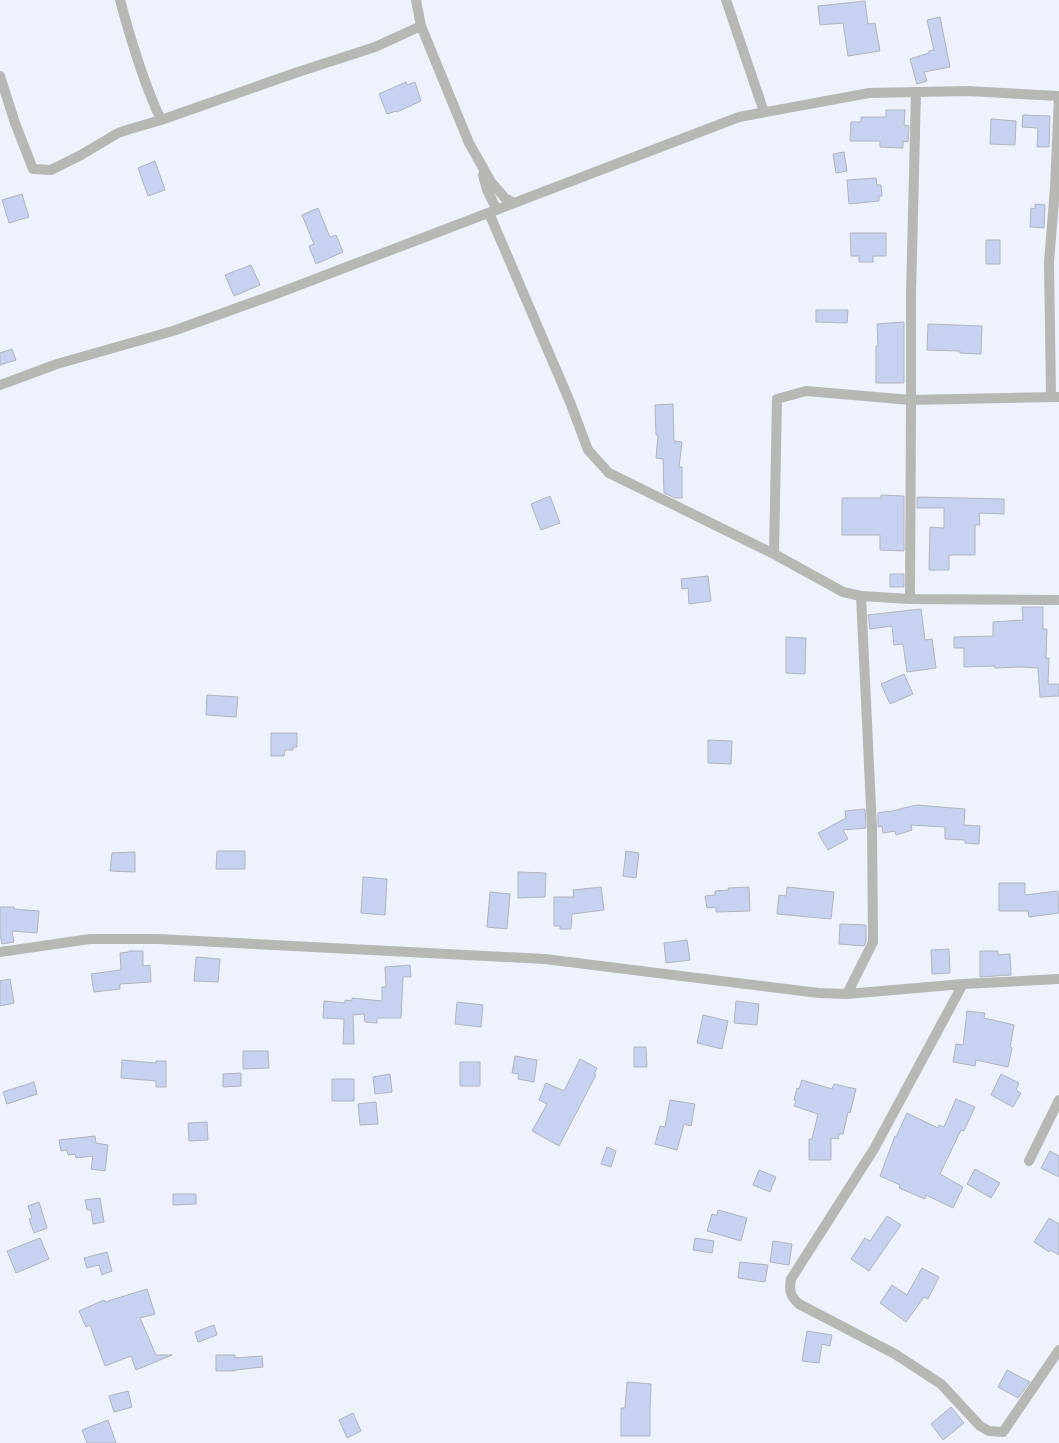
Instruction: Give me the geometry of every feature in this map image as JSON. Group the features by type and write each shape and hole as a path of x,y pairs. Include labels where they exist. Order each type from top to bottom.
{"street":[{"path":"120,0 138,65 150,97 161,120"},
{"path":"416,0 421,26 469,143 480,165 491,182 505,198 514,203"},
{"path":"726,0 764,112"},
{"path":"0,76 14,123 33,169 51,170 81,155 118,133 130,128 161,120 295,72 375,47 421,26"},
{"path":"0,385 57,364 173,331 276,294 739,117 869,93 967,91 1059,96 1055,188 1049,262 1055,397 911,400 806,391 777,398 774,554"},
{"path":"910,599 911,294 916,92"},
{"path":"480,165 493,211 588,450 609,473 774,554 843,592 861,596 910,599 1059,600"},
{"path":"847,994 873,942 872,828 861,596"},
{"path":"0,952 90,939 157,939 545,959 820,993 847,994 963,984 1059,979"},
{"path":"963,984 874,1149 791,1278 790,1294 799,1304 895,1354 941,1384 980,1426 989,1431 1003,1432 1059,1350"},
{"path":"1029,1161 1059,1100"}],"building":[{"path":"865,1 868,24 875,23 880,51 848,56 843,23 820,25 818,6"},
{"path":"940,17 950,67 924,72 927,81 917,84 910,59 934,50 927,20"},
{"path":"406,82 407,85 415,82 421,101 397,112 387,114 379,94"},
{"path":"886,110 905,110 904,125 909,126 908,142 903,141 903,148 880,147 880,141 850,141 851,122 861,122 861,117 886,117"},
{"path":"1023,115 1050,116 1049,147 1037,147 1038,128 1022,127"},
{"path":"991,119 1016,121 1015,145 990,144"},
{"path":"844,152 847,171 836,173 833,154"},
{"path":"155,161 165,190 148,196 138,168"},
{"path":"876,178 877,185 881,185 882,196 879,196 879,201 849,204 847,180"},
{"path":"22,194 29,217 9,223 2,200"},
{"path":"1035,204 1045,205 1044,228 1030,227 1031,208 1035,209"},
{"path":"318,208 330,237 336,235 343,252 316,264 309,246 314,244 302,215"},
{"path":"850,233 886,233 886,256 873,256 873,262 859,262 859,256 851,256"},
{"path":"986,240 1000,240 1000,264 986,264"},
{"path":"251,265 260,285 234,296 225,275"},
{"path":"816,310 848,310 847,323 816,322"},
{"path":"904,322 904,383 876,383 876,346 878,346 877,324"},
{"path":"928,324 982,326 981,354 960,353 960,351 927,350"},
{"path":"12,349 16,360 0,365 0,353"},
{"path":"673,404 674,441 682,442 679,467 682,467 682,498 675,498 664,493 663,459 656,458 658,435 656,435 655,405"},
{"path":"881,495 904,496 904,551 880,550 880,535 842,535 842,498 881,498"},
{"path":"550,496 560,523 541,530 531,504"},
{"path":"917,497 1004,499 1004,514 979,513 980,525 975,525 975,555 949,555 949,570 929,570 930,527 944,528 944,508 917,508"},
{"path":"890,574 904,574 904,587 890,587"},
{"path":"708,576 711,601 689,604 688,588 682,589 681,579"},
{"path":"1022,607 1043,607 1043,629 1047,629 1046,658 1049,658 1048,684 1059,684 1059,696 1040,697 1038,668 995,668 995,666 964,667 964,648 954,648 954,637 993,636 993,622 1023,620"},
{"path":"921,609 925,640 932,639 936,668 907,672 903,644 894,645 892,626 870,629 868,615"},
{"path":"786,637 806,638 805,674 786,673"},
{"path":"904,674 913,694 890,704 881,684"},
{"path":"207,695 238,697 236,717 206,715"},
{"path":"271,733 297,733 297,747 293,747 293,750 285,750 284,756 271,756"},
{"path":"708,740 732,741 731,764 708,763"},
{"path":"916,805 965,809 964,825 980,826 979,844 965,843 965,840 945,839 945,827 911,825 912,830 896,835 895,831 883,833 882,826 878,827 878,813"},
{"path":"865,809 866,828 843,830 848,839 828,850 818,833 846,818 845,811"},
{"path":"217,851 245,851 245,869 216,869"},
{"path":"626,851 639,853 636,878 623,876"},
{"path":"135,852 135,872 110,871 112,853"},
{"path":"518,872 546,873 545,897 518,898"},
{"path":"363,877 387,879 385,915 361,913"},
{"path":"999,883 1025,883 1025,895 1058,891 1059,913 1029,917 1028,911 999,911"},
{"path":"601,887 604,910 572,914 571,929 560,929 560,926 554,926 554,897 574,897 573,890"},
{"path":"749,887 750,911 716,912 716,907 707,908 705,896 715,895 715,891 729,890 728,888"},
{"path":"787,887 834,892 831,919 777,914 779,895 786,896"},
{"path":"490,892 510,894 507,929 487,927"},
{"path":"0,907 14,907 14,909 39,911 37,933 12,931 14,942 2,944 0,935"},
{"path":"840,924 866,925 866,941 864,946 839,944"},
{"path":"687,940 690,960 666,963 664,943"},
{"path":"949,949 950,973 932,974 931,950"},
{"path":"129,951 143,951 143,966 150,965 151,982 120,984 120,989 94,992 91,974 121,970 120,953"},
{"path":"980,951 998,951 998,955 1010,954 1011,975 980,977"},
{"path":"196,957 220,959 218,982 194,981"},
{"path":"410,965 411,977 403,977 401,1018 377,1018 377,1023 365,1022 364,1014 353,1015 354,1044 343,1044 344,1019 323,1018 324,1001 345,1003 345,1000 352,1001 352,998 382,1001 382,987 386,987 385,967"},
{"path":"10,979 14,1003 0,1006 0,981"},
{"path":"736,1001 759,1004 757,1025 734,1023"},
{"path":"457,1002 483,1005 481,1027 455,1024"},
{"path":"967,1011 985,1013 984,1018 1014,1025 1010,1047 1012,1048 1008,1067 976,1060 975,1066 953,1062 956,1044 963,1045"},
{"path":"703,1015 728,1021 722,1049 697,1043"},
{"path":"634,1047 646,1047 647,1067 634,1067"},
{"path":"243,1051 268,1051 269,1068 243,1069"},
{"path":"515,1056 537,1060 534,1082 518,1079 519,1074 512,1073"},
{"path":"580,1059 597,1068 594,1074 596,1075 559,1146 532,1131 547,1104 539,1100 546,1083 564,1091"},
{"path":"122,1060 156,1063 156,1061 166,1061 166,1087 156,1087 156,1081 121,1078"},
{"path":"460,1062 480,1062 480,1086 460,1086"},
{"path":"241,1073 241,1086 223,1087 223,1074"},
{"path":"390,1074 392,1092 375,1094 373,1077"},
{"path":"1001,1074 1019,1083 1016,1090 1021,1093 1013,1107 991,1095"},
{"path":"332,1079 354,1079 354,1101 332,1101"},
{"path":"802,1080 832,1089 834,1084 856,1089 850,1113 848,1112 843,1134 839,1134 838,1139 831,1138 831,1160 809,1160 809,1139 812,1139 818,1114 794,1106 797,1088 799,1089"},
{"path":"34,1082 37,1094 7,1104 3,1092"},
{"path":"956,1099 975,1107 964,1131 961,1130 940,1174 963,1187 953,1208 926,1195 925,1199 899,1188 900,1185 880,1176 895,1136 896,1137 907,1113 938,1128 939,1125 944,1127"},
{"path":"670,1100 695,1104 691,1126 684,1124 677,1150 655,1144 660,1126 665,1127"},
{"path":"376,1102 378,1124 360,1125 358,1104"},
{"path":"207,1122 208,1140 189,1141 188,1123"},
{"path":"95,1136 96,1143 108,1145 105,1171 91,1169 93,1156 76,1158 75,1154 68,1155 67,1150 61,1151 59,1140"},
{"path":"607,1147 616,1151 611,1167 601,1164"},
{"path":"1050,1151 1059,1156 1059,1177 1041,1168"},
{"path":"975,1169 1000,1183 991,1198 967,1184"},
{"path":"759,1170 776,1177 770,1192 753,1185"},
{"path":"173,1194 196,1194 196,1204 173,1205"},
{"path":"100,1198 104,1222 93,1224 91,1210 87,1210 85,1200"},
{"path":"39,1202 47,1228 34,1233 29,1219 32,1218 28,1206"},
{"path":"718,1210 747,1218 741,1241 707,1231 712,1214 717,1215"},
{"path":"887,1216 901,1225 869,1271 851,1259 865,1238 870,1241"},
{"path":"1049,1218 1059,1224 1059,1255 1050,1250 1049,1252 1034,1242"},
{"path":"40,1238 49,1259 16,1273 7,1251"},
{"path":"695,1238 714,1241 712,1253 693,1250"},
{"path":"773,1241 792,1244 789,1265 770,1262"},
{"path":"107,1252 112,1271 102,1275 99,1265 87,1268 84,1258"},
{"path":"740,1262 768,1265 765,1282 738,1278"},
{"path":"922,1268 939,1277 928,1299 924,1297 906,1322 880,1303 892,1285 907,1295"},
{"path":"147,1289 155,1314 140,1318 156,1355 172,1355 136,1370 131,1356 105,1366 90,1325 86,1327 79,1311 104,1300 105,1302"},
{"path":"214,1325 217,1335 198,1342 195,1332"},
{"path":"807,1331 832,1335 830,1346 822,1344 819,1363 802,1361"},
{"path":"216,1355 235,1355 235,1358 262,1356 263,1367 235,1371 216,1371"},
{"path":"1007,1370 1030,1382 1018,1398 998,1387"},
{"path":"627,1382 651,1384 650,1436 621,1436 621,1408 625,1408"},
{"path":"128,1391 132,1407 114,1412 109,1396"},
{"path":"951,1407 964,1423 943,1440 931,1424"},
{"path":"353,1413 361,1431 347,1438 339,1420"},
{"path":"108,1420 116,1443 87,1443 82,1430"}]}
